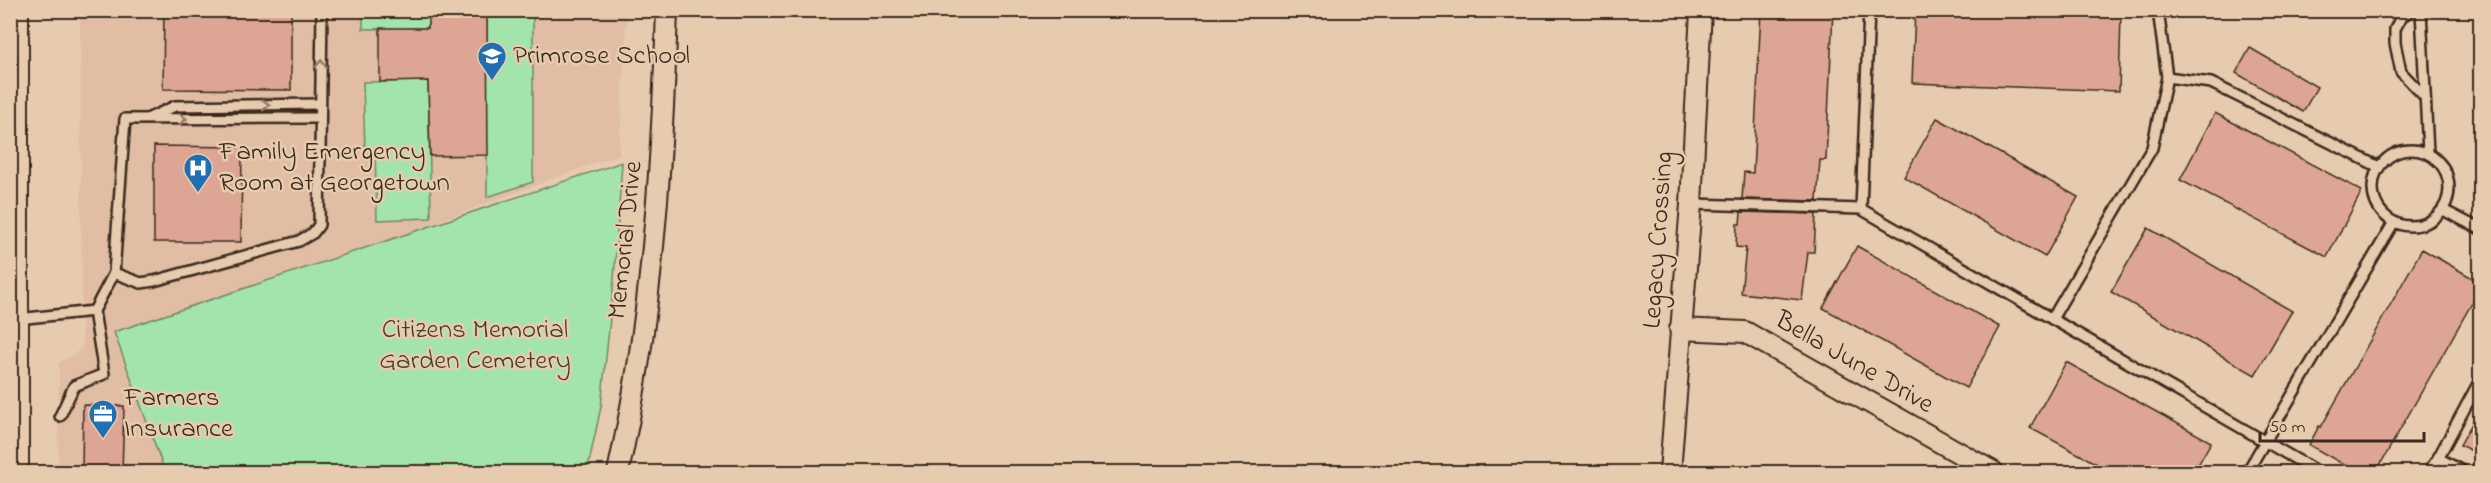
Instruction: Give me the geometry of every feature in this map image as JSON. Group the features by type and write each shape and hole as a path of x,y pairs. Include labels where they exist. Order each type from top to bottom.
{"main road":[{"path":"13,10 13,472"}],"street":[{"name":"Memorial Drive","path":"618,472 635,398 647,310 663,133 667,10"},
{"name":"Legacy Crossing","path":"1670,472 1690,204 1701,10"},
{"name":"Bella June Drive","path":"1680,329 1745,332 1993,472"}],"lane":[{"path":"114,273 141,283 154,281 299,241 313,233 319,225 322,10"},
{"path":"1861,209 1869,10"},
{"path":"2052,319 2152,148 2167,77 2158,10"},
{"path":"2411,10 2401,17 2395,28 2395,43 2401,72 2426,97"},
{"path":"2421,10 2428,153"},
{"path":"2167,77 2211,83 2379,168"},
{"path":"147,119 175,106 320,104"},
{"path":"60,416 74,386 104,374 94,311 114,273 124,119 319,118"},
{"path":"2415,149 2428,153 2439,161 2450,185 2443,210 2422,225 2410,226 2394,222 2379,209 2374,198 2373,186 2379,168 2391,155 2402,150 2415,149"},
{"path":"1690,204 1861,209 2318,472"},
{"path":"2443,210 2481,229"},
{"path":"2247,472 2394,222"},
{"path":"12,319 94,311"},
{"path":"2428,472 2481,380"},
{"path":"2438,458 2464,472"}],"shaded area":[{"path":"80,11 627,11 619,154 362,250 114,331 165,472 58,472 59,363 82,349"}],"green space":[{"path":"363,11 428,11 428,28 363,29"},
{"path":"487,11 533,11 533,182 487,197"},
{"path":"428,81 431,218 377,220 375,152 365,152 363,82"},
{"name":"Citizens Memorial Garden Cemetery","path":"622,162 614,279 601,407 587,472 165,472 114,332"}],"building":[{"path":"164,10 291,10 291,90 163,89"},
{"path":"428,10 487,10 488,155 430,156 428,81 380,82 380,28 428,28"},
{"path":"1761,10 1833,10 1826,160 1820,160 1817,201 1742,199 1744,172 1753,173"},
{"path":"1915,10 2121,12 2119,91 1912,83"},
{"path":"2250,48 2317,87 2303,112 2236,73"},
{"path":"2215,113 2362,191 2327,257 2180,180"},
{"path":"1937,118 2078,197 2045,257 1904,177"},
{"name":"Family Emergency Room at Georgetown","path":"154,146 242,147 241,242 154,242"},
{"path":"1741,212 1816,214 1814,252 1808,252 1802,300 1741,293 1746,248 1736,247 1737,224 1740,224"},
{"path":"2148,228 2292,311 2255,375 2111,292"},
{"path":"1857,246 2000,327 1966,388 1823,308"},
{"path":"2422,249 2481,283 2481,287 2376,472 2357,472 2309,445"},
{"path":"2066,362 2211,442 2194,472 2112,472 2030,428"},
{"name":"Farmers Insurance","path":"83,405 124,406 122,472 82,471"},
{"path":"2481,407 2481,456 2460,445"}],"place":[{"name":"Primrose School","path":"492,82"},
{"name":"Family Emergency Room at Georgetown","path":"198,194"},
{"name":"Farmers Insurance","path":"103,440"}]}
